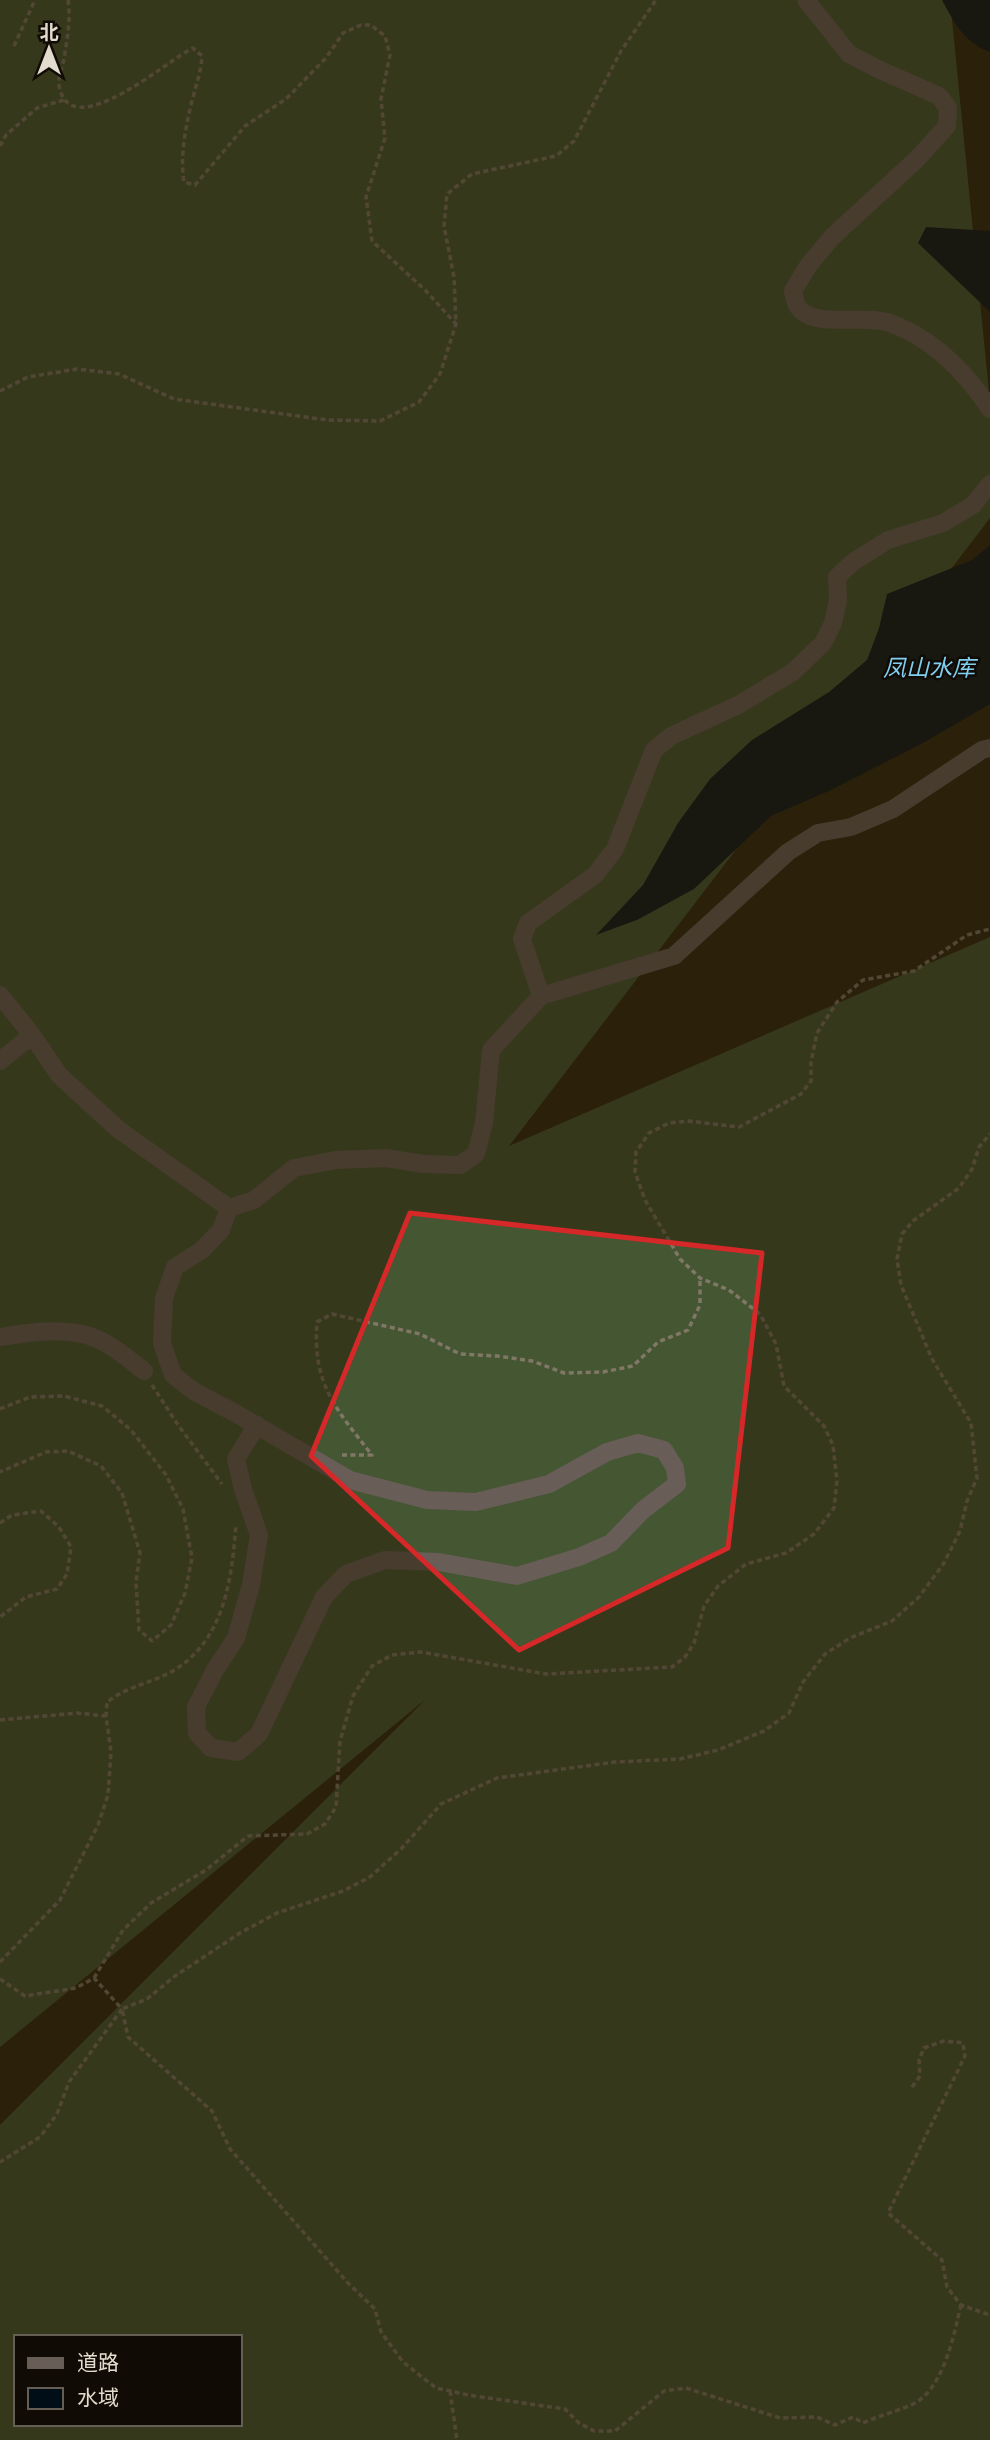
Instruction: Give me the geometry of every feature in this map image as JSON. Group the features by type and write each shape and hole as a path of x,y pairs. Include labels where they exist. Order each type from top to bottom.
{"street":[{"path":"806,0 849,54 939,96 948,108 947,126 916,160 832,237 808,266 793,291 798,307 815,319 855,318 887,322 921,337 945,354 977,389 990,409"},
{"path":"541,996 522,939 528,923 595,875 615,849 654,750 671,736 738,705 793,672 823,643 833,623 838,600 837,577 853,562 888,540 943,523 973,505 990,484"},
{"path":"257,1425 236,1459 259,1535 251,1585 236,1637 196,1707 197,1733 211,1748 238,1752 259,1734 324,1597 346,1574 385,1560 439,1562 517,1576 579,1557 611,1543 643,1510 677,1484 675,1468 664,1450 639,1443 607,1452 550,1484 476,1502 427,1500 350,1480 257,1425 195,1392 173,1375 162,1343 164,1298 175,1267 202,1250 221,1230 229,1209 254,1200 295,1168 336,1160 386,1158 423,1164 460,1165 476,1154 484,1123 491,1050 541,996 674,956 788,852 818,833 851,827 893,809 982,750 990,748"},
{"path":"0,995 32,1035 59,1076 119,1130 229,1209"},
{"path":"0,1061 32,1035"},
{"path":"0,1337 37,1332 80,1333 115,1348 144,1371"}],"path":[{"path":"13,46 35,0"},
{"path":"68,0 71,16 59,84 65,100 78,108 99,105 161,71 193,48 202,56 202,69 191,105 181,164 184,182 195,185 245,126 286,99 326,58 343,33 361,25 371,25 385,36 390,55 381,99 385,138 366,197 372,242 425,290 456,324"},
{"path":"0,391 28,377 77,369 119,374 174,399 327,420 380,421 419,402 440,374 456,324 454,277 444,226 447,194 472,174 556,156 574,141 621,51 656,0"},
{"path":"0,146 6,135 37,107 65,100"},
{"path":"0,2162 40,2137 57,2114 69,2081 93,2052 122,2009 147,1999 174,1976 240,1933 277,1913 343,1891 370,1877 401,1849 441,1804 496,1778 615,1762 680,1759 718,1750 764,1731 789,1713 803,1682 825,1654 850,1639 892,1621 919,1597 944,1563 961,1531 967,1501 977,1478 971,1423 932,1359 901,1285 897,1259 902,1234 913,1221 959,1188 972,1169 979,1147 990,1134"},
{"path":"309,1456 372,1455 334,1406 319,1374 317,1322 332,1314 420,1334 460,1354 497,1356 531,1362 564,1373 603,1372 633,1366 658,1342 688,1330 700,1305 700,1278"},
{"path":"144,1371 178,1425 229,1493"},
{"path":"0,1409 30,1396 64,1396 102,1406 131,1430 166,1475 183,1509 192,1558 185,1593 172,1625 152,1641 139,1630 136,1582 140,1553 122,1493 101,1466 68,1451 46,1452 0,1472"},
{"path":"0,1523 12,1515 41,1511 59,1527 71,1547 67,1574 57,1589 26,1597 0,1617"},
{"path":"0,1962 60,1900 98,1825 107,1795 111,1752 106,1716 107,1702 122,1690 175,1670 200,1649 219,1618 233,1565 237,1523 234,1513"},
{"path":"0,1720 77,1713 106,1716"},
{"path":"0,1979 24,1996 76,1988 94,1978 122,2009 128,2037 212,2111 230,2149 348,2283 375,2309 381,2332 403,2361 436,2388 565,2409 579,2423 594,2431 615,2431 664,2391 686,2388 780,2418 817,2417 835,2425 853,2417 863,2423 917,2402 935,2384 951,2347 961,2305"},
{"path":"912,2087 920,2076 919,2060 923,2048 944,2041 963,2043 965,2056 888,2213 942,2260 947,2287 961,2305 990,2315"},
{"path":"450,2391 457,2440"}],"highlighted area":[{"path":"410,1213 762,1253 728,1548 519,1650 311,1456"}],"green space":[{"path":"0,0 950,0 990,402 990,518 509,1146 990,937 990,2440 0,2440 0,2125 426,1699 0,2047"}],"water":[{"path":"942,0 990,0 990,52 967,37"},
{"path":"926,227 990,231 990,312 918,243"},
{"name":"凤山水库","path":"990,545 990,704 923,743 831,790 771,816 694,889 637,920 596,935 643,885 678,823 710,779 752,740 829,692 867,660 879,628 887,594 972,560"}]}
